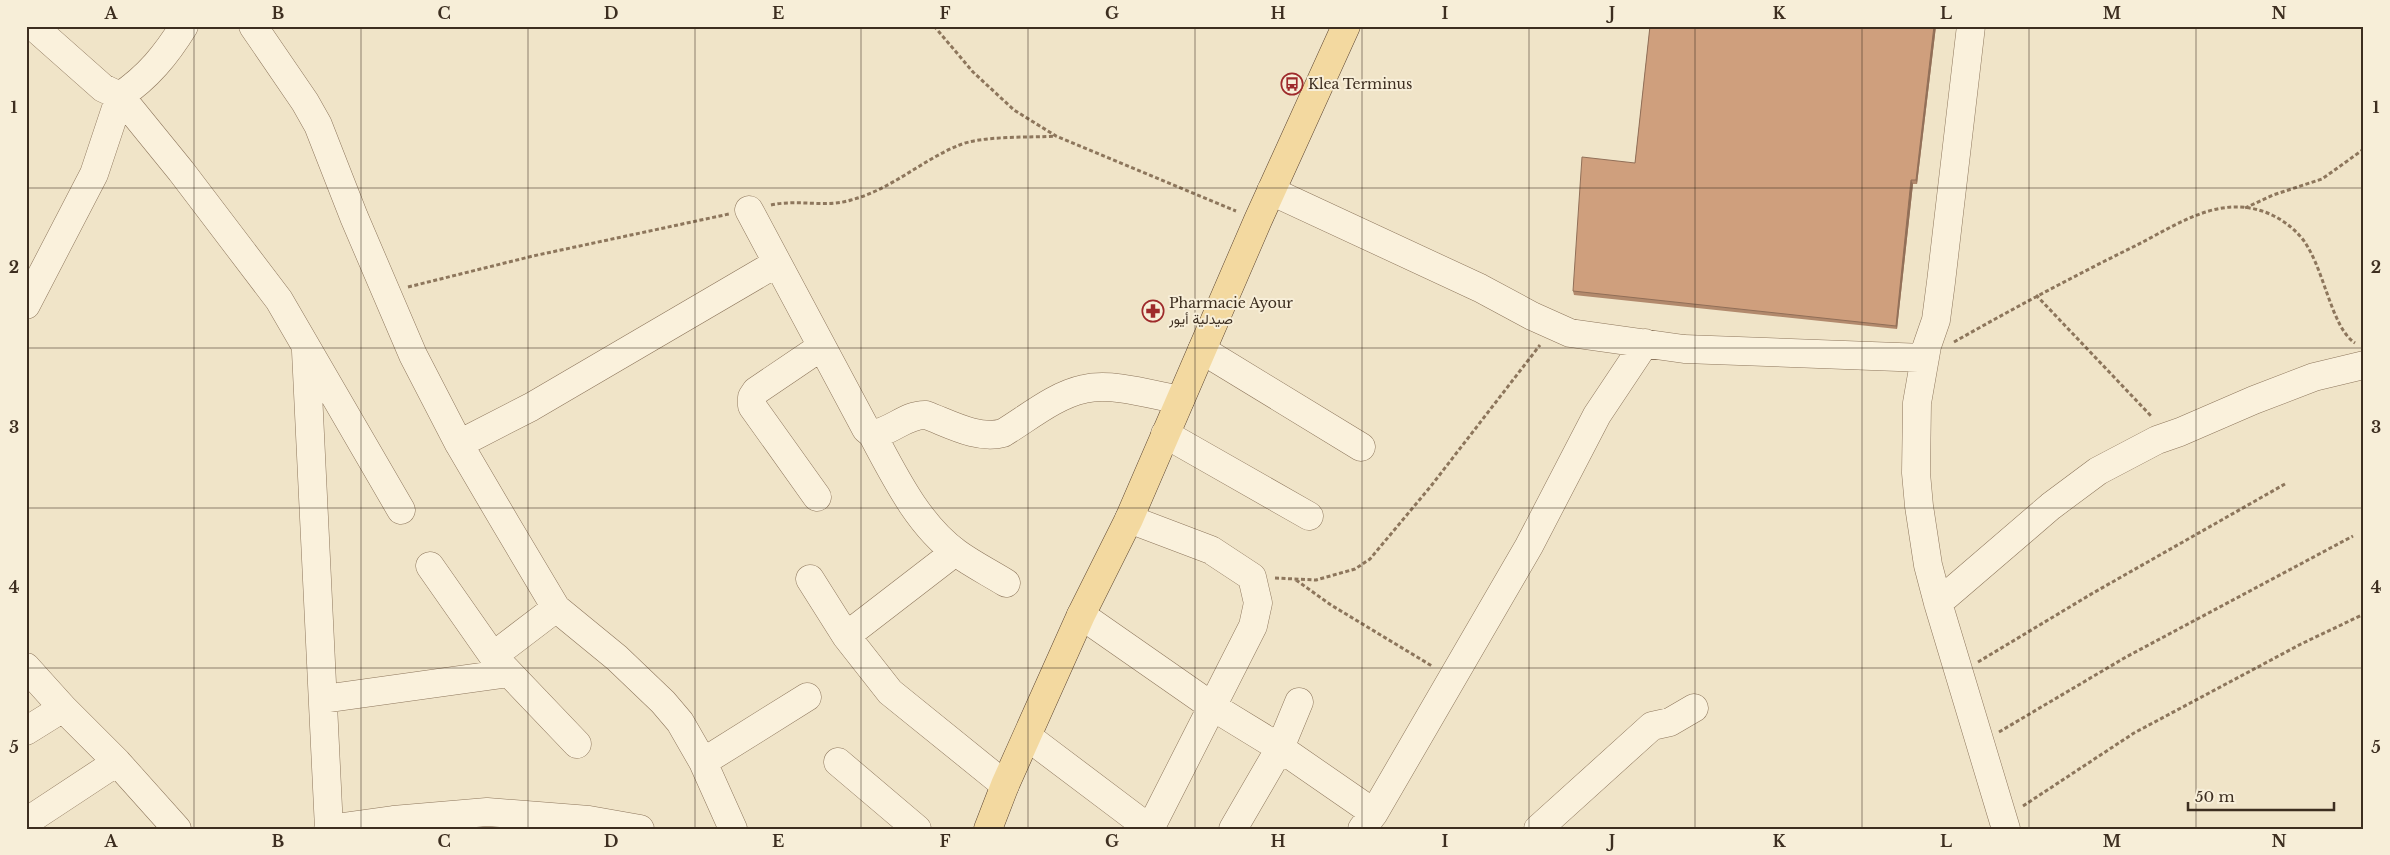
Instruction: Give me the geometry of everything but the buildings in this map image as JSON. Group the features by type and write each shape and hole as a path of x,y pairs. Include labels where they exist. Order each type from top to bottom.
{"main road":[{"path":"991,827 1004,785 1028,738 1081,615 1129,518 1258,220 1346,26"}],"street":[{"path":"33,26 103,88 120,96 181,170 279,300 401,510"},
{"path":"26,305 94,174 120,96 142,82 156,66 184,26"},
{"path":"253,26 306,102 318,125 354,217 413,355 459,444 556,608 617,658 663,702 680,722 703,762 733,829"},
{"path":"1971,26 1936,320 1925,358 1917,403 1916,473 1928,565 2005,824"},
{"path":"1271,191 1480,288 1570,333 1684,349 1925,358"},
{"path":"749,210 866,428 872,434 891,470 926,523 955,552 1006,583"},
{"path":"459,444 531,407 777,263"},
{"path":"1081,615 1213,707 1280,748 1368,821 1529,546 1598,415 1645,343"},
{"path":"306,346 328,829 490,820 589,820 640,829"},
{"path":"817,497 752,406 752,397 756,391 821,347"},
{"path":"1202,350 1361,447"},
{"path":"1938,603 2051,506 2098,471 2131,452 2314,377 2361,355"},
{"path":"872,434 883,433 918,414 926,415 980,434 992,436 1003,433 1067,395 1086,388 1115,389 1180,400"},
{"path":"1165,434 1309,516"},
{"path":"1028,738 1150,829 1254,626 1258,603 1252,577 1211,550 1129,518"},
{"path":"846,636 955,552"},
{"path":"430,566 501,664 577,744"},
{"path":"810,579 846,636 880,680 905,706 1004,785"},
{"path":"323,699 501,664 556,608"},
{"path":"26,667 63,708 117,762 177,829"},
{"path":"703,762 807,697"},
{"path":"1233,829 1280,748 1299,702"},
{"path":"26,731 63,708"},
{"path":"1538,829 1652,726 1670,722 1694,708"},
{"path":"30,829 26,822 117,762"},
{"path":"838,762 917,829"}],"path":[{"path":"934,26 973,72 1014,110 1056,136 1258,220"},
{"path":"386,292 533,256 788,201 849,201 867,195 957,145 974,141 1056,136"},
{"path":"2244,208 2273,195 2322,179 2364,149"},
{"path":"1925,358 2036,296 2179,224 2213,210 2234,207 2263,209 2300,236 2314,254 2341,326 2361,355"},
{"path":"2036,296 2111,377 2170,435"},
{"path":"1252,577 1316,580 1355,569 1370,559 1431,486 1482,417 1555,327"},
{"path":"1960,673 2093,593 2285,484"},
{"path":"1981,742 2126,657 2352,536"},
{"path":"1295,580 1452,678"},
{"path":"2005,824 2134,733 2301,644 2362,615"}],"place":[{"name":"Klea Terminus","path":"1292,84"},
{"name":"Pharmacie Ayour صيدلية أيور","path":"1153,311"}]}
